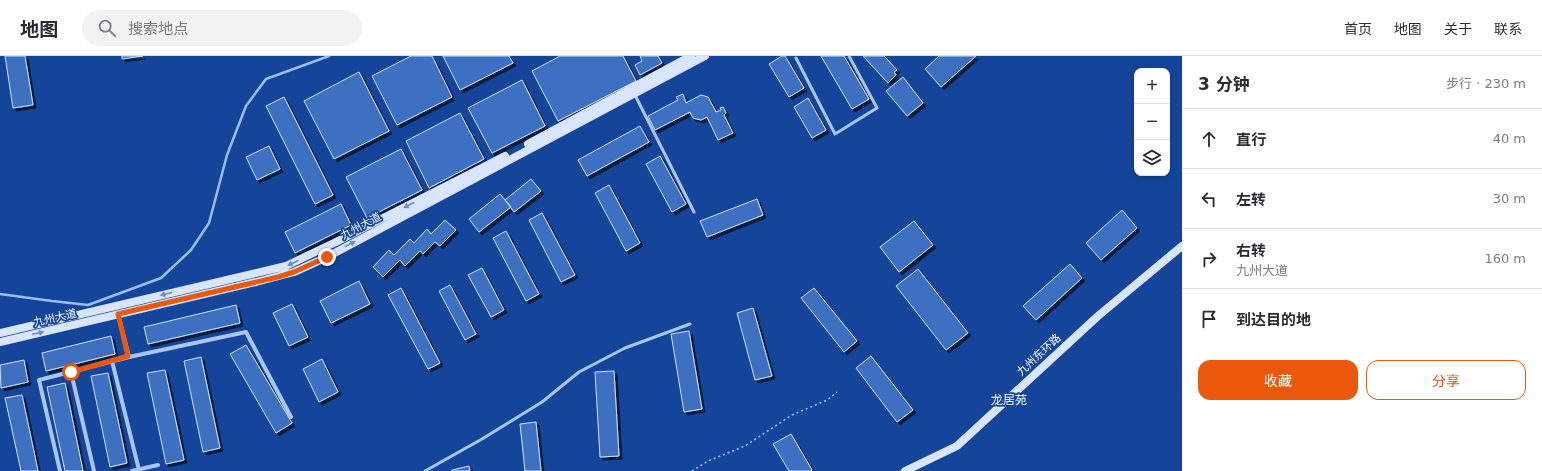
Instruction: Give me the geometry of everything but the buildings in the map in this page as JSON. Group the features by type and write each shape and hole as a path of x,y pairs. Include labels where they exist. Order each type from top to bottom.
{"main road":[{"path":"0,333 286,266 509,154 691,56"},
{"name":"九州大道","path":"0,342 294,272 327,257 705,56"},
{"name":"九州东环路","path":"905,471 957,446 1098,316 1182,246"}],"street":[{"path":"118,314 128,356"},
{"path":"60,471 39,380 128,356 246,332 291,417"},
{"path":"112,361 139,470"},
{"path":"71,372 94,471"},
{"path":"132,471 158,465"}],"lane":[{"path":"796,58 835,134 877,108 849,56"},
{"path":"634,94 694,212"},
{"path":"425,471 482,440 542,402 579,372 625,348 690,324"}],"path":[{"path":"692,471 708,461 745,446 792,415 827,400 837,392"}],"waterway":[{"path":"0,294 88,305 161,278 191,250 209,223 227,155 246,106 266,79 329,56"}],"district":[{"name":"龙居苑","path":"1009,400"}],"route":[{"path":"71,372 128,356 118,314 278,277 294,272 327,257"}]}
